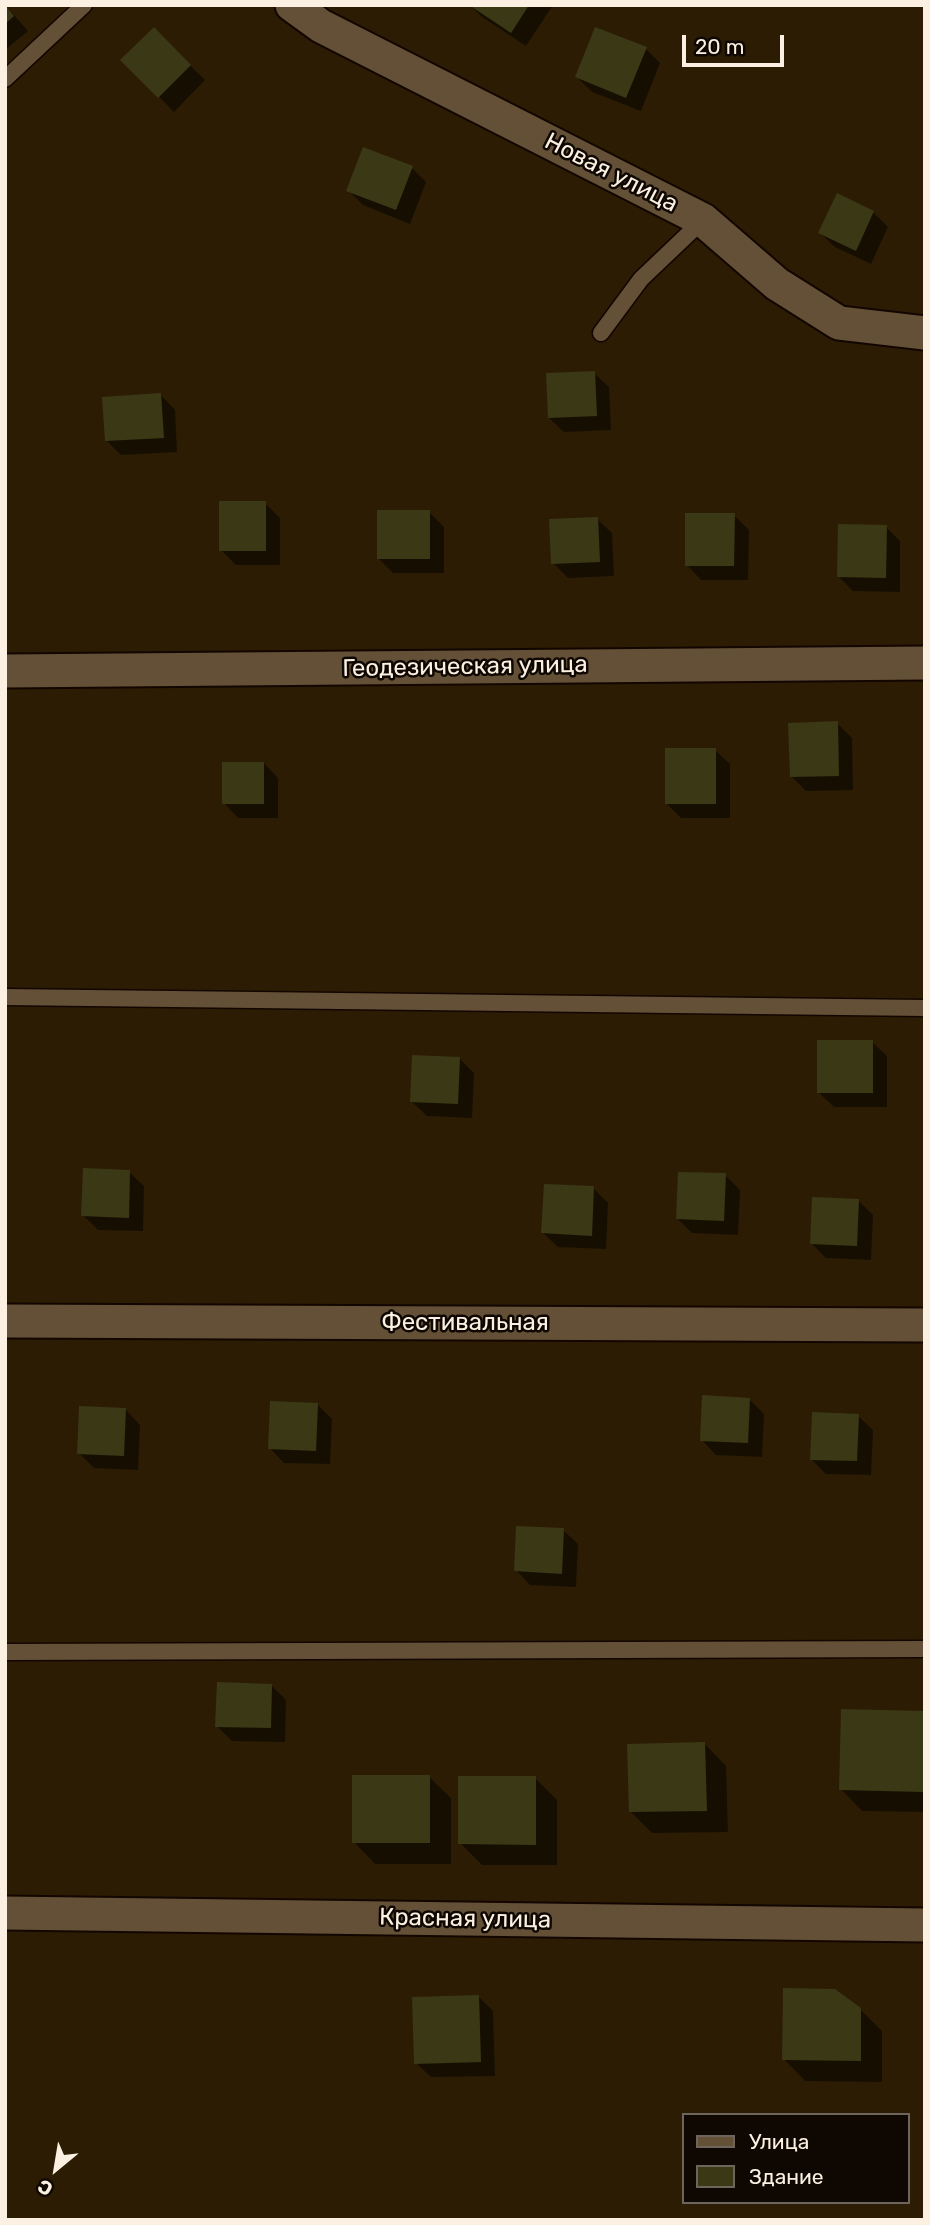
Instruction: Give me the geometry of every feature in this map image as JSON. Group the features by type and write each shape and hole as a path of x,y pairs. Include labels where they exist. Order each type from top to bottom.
{"street":[{"name":"Новая улица","path":"292,5 321,26 703,220 777,284 839,323 925,333"},
{"name":"Геодезическая улица","path":"5,671 925,663"},
{"name":"Фестивальная","path":"5,1321 925,1325"},
{"name":"Красная улица","path":"5,1913 925,1925"}],"lane":[{"path":"5,79 84,5"},
{"path":"601,333 641,279 703,220"},
{"path":"5,998 925,1008"},
{"path":"5,1652 925,1649"}],"building":[{"path":"5,5 14,16 5,24"},
{"path":"469,5 529,5 511,33"},
{"path":"154,27 191,65 158,98 120,60"},
{"path":"595,27 647,47 626,98 575,77"},
{"path":"363,147 413,166 396,210 346,191"},
{"path":"837,193 874,211 856,251 818,233"},
{"path":"595,371 597,416 548,418 546,373"},
{"path":"161,393 164,438 105,441 102,397"},
{"path":"219,501 266,501 266,551 219,551"},
{"path":"377,510 430,510 430,559 377,559"},
{"path":"685,513 735,513 734,566 685,566"},
{"path":"598,517 600,562 551,564 549,519"},
{"path":"838,524 887,525 886,578 837,577"},
{"path":"838,721 839,776 790,777 788,723"},
{"path":"665,748 716,748 716,804 665,804"},
{"path":"222,762 264,762 264,804 222,804"},
{"path":"817,1040 873,1040 873,1093 817,1093"},
{"path":"412,1055 460,1057 458,1104 410,1102"},
{"path":"83,1168 130,1170 129,1218 81,1216"},
{"path":"678,1172 726,1173 724,1221 676,1219"},
{"path":"544,1184 594,1186 592,1236 541,1233"},
{"path":"812,1197 859,1199 857,1246 810,1244"},
{"path":"702,1395 750,1398 748,1443 700,1441"},
{"path":"270,1401 318,1403 316,1451 268,1449"},
{"path":"79,1406 126,1408 124,1456 77,1454"},
{"path":"812,1412 859,1414 857,1461 810,1460"},
{"path":"516,1526 564,1528 562,1574 514,1571"},
{"path":"217,1682 272,1684 271,1728 215,1727"},
{"path":"841,1709 925,1711 923,1792 839,1790"},
{"path":"705,1742 707,1811 629,1812 627,1744"},
{"path":"352,1775 430,1775 430,1843 352,1843"},
{"path":"458,1776 536,1776 536,1845 458,1844"},
{"path":"783,1988 835,1989 861,2008 861,2061 782,2060"},
{"path":"479,1995 481,2062 414,2064 412,1997"}]}
